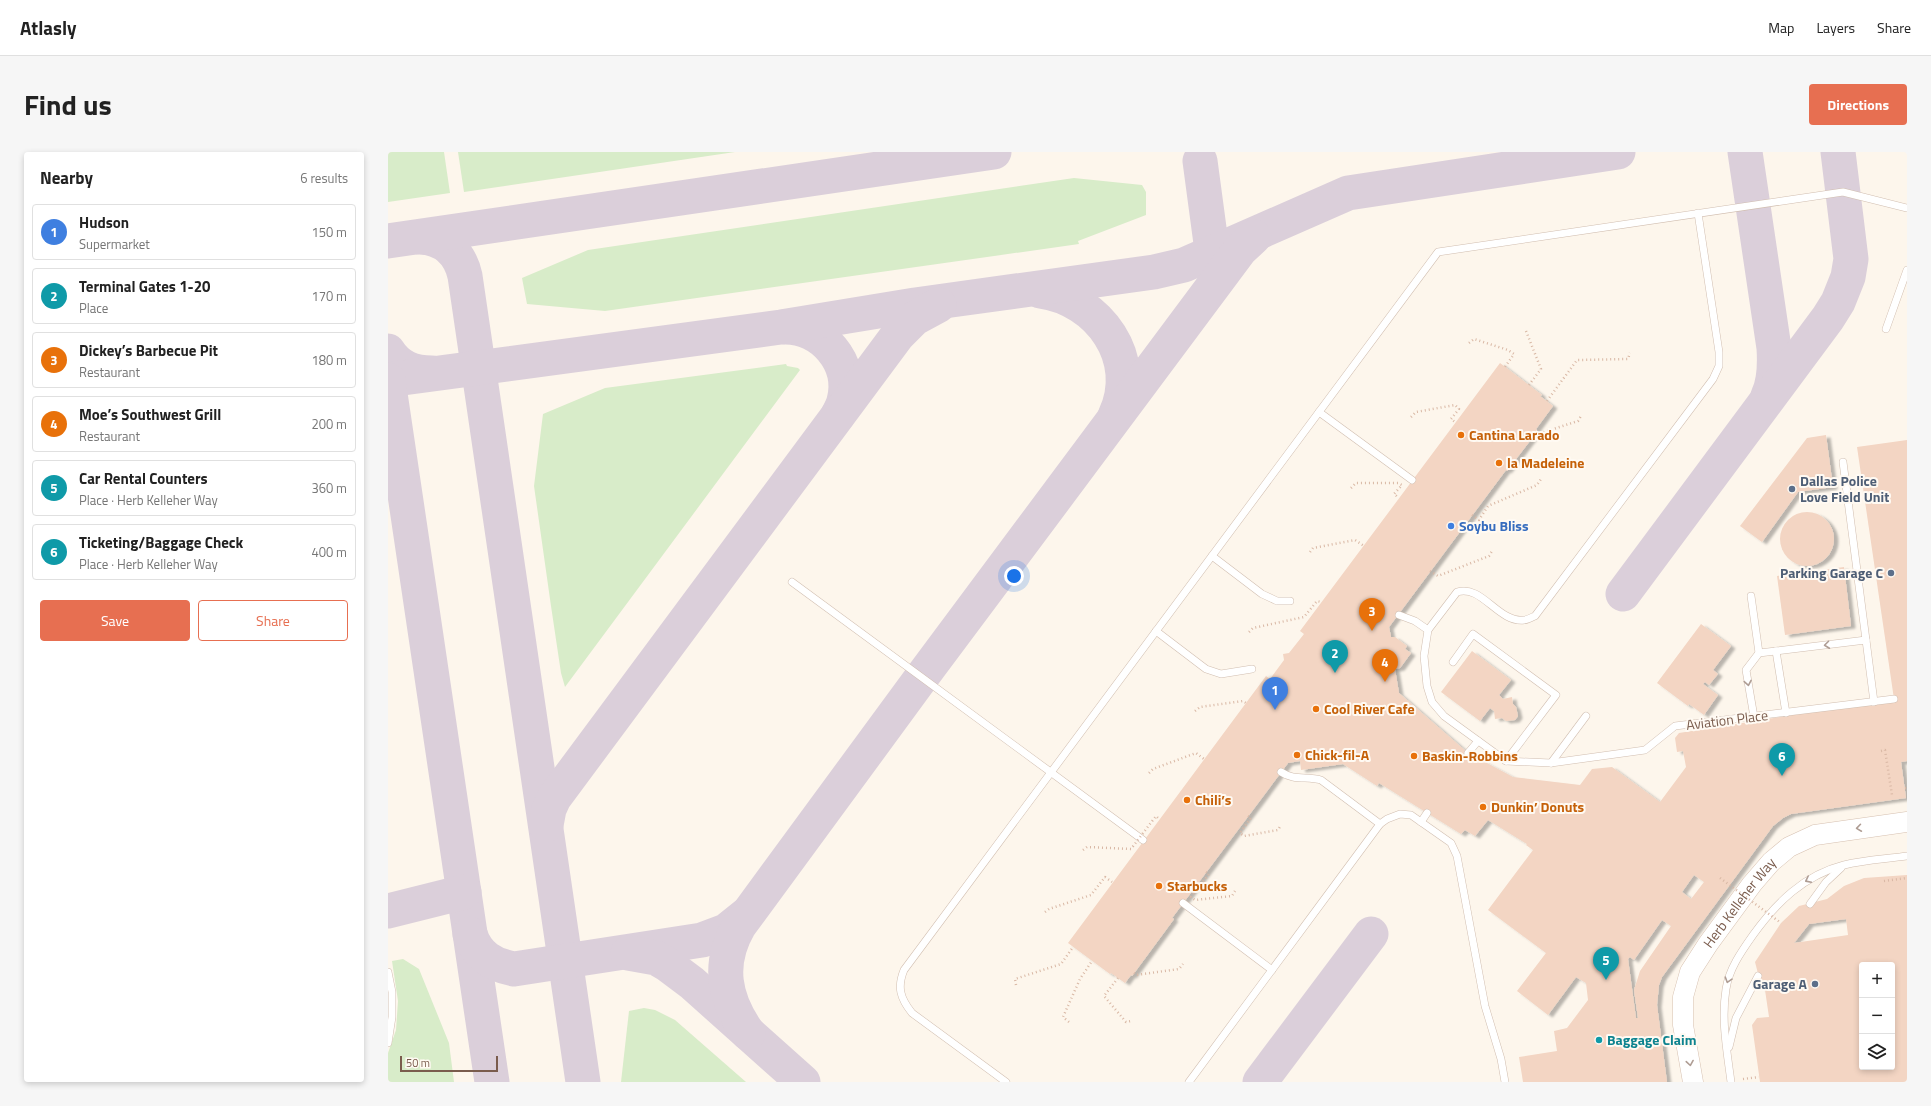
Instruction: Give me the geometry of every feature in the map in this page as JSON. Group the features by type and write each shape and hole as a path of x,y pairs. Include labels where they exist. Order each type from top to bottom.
{"main road":[{"name":"Herb Kelleher Way","path":"1693,1082 1683,1025 1683,996 1690,972 1703,950 1752,884 1771,862 1789,847 1815,835 1904,819"}],"lane":[{"path":"1006,1082 912,1013 904,1003 899,991 899,981 904,970 1438,252 1843,192 1907,208"},
{"path":"1453,662 1474,634 1556,695 1506,761 1444,716 1432,702 1426,686 1424,656 1428,630 1457,592 1464,590 1476,594 1501,613 1512,619 1524,620 1535,616 1713,379 1719,366 1719,352 1698,213"},
{"path":"1886,329 1907,270"},
{"path":"1319,412 1412,480"},
{"path":"1843,462 1874,702"},
{"path":"1212,556 1262,594 1277,601 1290,601"},
{"path":"792,582 1143,840"},
{"path":"1751,596 1759,653 1746,670 1754,717"},
{"path":"1398,615 1415,621 1428,630"},
{"path":"1156,631 1206,669 1221,674 1252,669"},
{"path":"1759,653 1866,640"},
{"path":"1776,651 1786,713"},
{"name":"Aviation Place","path":"1506,761 1551,763 1645,750 1675,726 1894,699"},
{"path":"1551,763 1586,716"},
{"path":"1468,753 1478,741"},
{"path":"1281,772 1287,777 1296,779 1310,777 1321,780 1380,824"},
{"path":"1421,822 1427,813"},
{"path":"1189,1082 1380,824 1387,819 1400,814 1411,815 1451,843 1457,856 1485,1006 1502,1059 1505,1082"},
{"path":"1731,1082 1723,1020 1728,979 1738,955 1766,918 1781,901 1798,886 1818,875 1844,865 1907,856"},
{"path":"1810,904 1826,882 1844,865"},
{"path":"1183,903 1272,970"},
{"path":"388,972 392,992 392,1017 388,1043"},
{"path":"1728,1053 1736,1018 1758,976"}],"path":[{"path":"1526,331 1541,369 1529,386"},
{"path":"1469,343 1474,339 1508,350 1514,354 1505,368"},
{"path":"1547,401 1577,360 1628,359 1630,353"},
{"path":"1411,417 1416,412 1455,406 1459,409 1451,419 1455,422"},
{"path":"1536,433 1538,434 1578,421 1581,416"},
{"path":"1472,515 1479,520 1488,506 1537,485 1541,480"},
{"path":"1351,488 1356,483 1398,483 1402,485 1394,494 1399,498"},
{"path":"1310,552 1313,548 1355,540 1364,546"},
{"path":"1430,571 1438,576 1489,556 1492,551"},
{"path":"1249,632 1253,628 1304,617 1317,601 1321,602"},
{"path":"1195,711 1200,707 1243,701 1246,703"},
{"path":"1881,751 1885,750 1892,795"},
{"path":"1149,773 1153,769 1196,753 1204,759"},
{"path":"1083,850 1087,847 1131,849 1156,816 1160,818"},
{"path":"1248,816 1251,818 1240,833 1244,836 1278,830 1281,825"},
{"path":"1206,872 1209,874 1191,897 1195,900 1232,896 1235,892"},
{"path":"1045,912 1049,909 1091,895 1105,877 1112,882"},
{"path":"1720,878 1781,923"},
{"path":"1884,881 1907,878"},
{"path":"1016,986 1015,979 1060,964 1073,947"},
{"path":"1069,1022 1063,1017 1080,979 1092,961"},
{"path":"1134,973 1136,975 1179,969 1183,964"},
{"path":"1118,978 1104,996 1126,1022 1131,1021"},
{"path":"1743,1080 1759,1077"}],"green space":[{"path":"388,152 444,152 450,193 388,202"},
{"path":"458,152 735,152 464,192"},
{"path":"1074,178 1142,185 1146,192 1146,215 1078,241 1079,244 605,311 527,304 522,278 588,250"},
{"path":"786,364 787,366 798,368 800,370 565,687 561,673 534,486 543,414 605,388"},
{"path":"403,959 419,969 449,1043 454,1082 388,1082 388,1053 396,1030 398,1001 392,961"},
{"path":"644,1008 655,1010 675,1020 746,1082 621,1082 629,1011"}],"building":[{"path":"1500,363 1542,395 1540,396 1553,406 1536,429 1536,433 1507,471 1506,470 1389,627 1391,637 1395,637 1407,646 1405,649 1411,653 1400,668 1395,669 1399,693 1468,753 1513,777 1580,785 1592,769 1612,767 1660,802 1686,767 1683,751 1677,752 1675,738 1679,733 1894,699 1857,447 1907,440 1907,761 1901,762 1906,798 1791,814 1773,826 1662,977 1659,985 1657,1005 1667,1082 1523,1082 1519,1057 1557,1051 1554,1031 1567,1028 1588,1000 1586,983 1576,977 1548,1015 1517,991 1546,953 1488,910 1533,850 1526,845 1527,844 1488,820 1475,836 1465,830 1461,834 1379,783 1377,786 1343,764 1301,770 1300,761 1288,763 1172,918 1174,919 1132,976 1131,975 1125,983 1111,973 1110,974 1068,943 1266,676 1270,679 1284,660 1283,654 1289,653 1304,634 1300,631","holes":["1694,875 1704,882 1691,899 1682,892","1662,920 1671,926 1640,971 1634,990 1638,1018 1636,1018 1628,959 1630,957 1634,960"]},
{"name":"Dallas Police Love Field Unit","path":"1826,435 1833,487 1798,492 1762,542 1740,526 1807,438"},
{"path":"1807,512 1817,514 1826,520 1832,529 1834,539 1832,549 1826,558 1817,564 1807,566 1797,564 1788,558 1782,549 1780,539 1782,529 1788,520 1797,514"},
{"path":"1844,567 1851,626 1785,635 1777,576"},
{"path":"1701,624 1731,646 1713,670 1718,674 1709,685 1705,682 1703,684 1718,695 1704,715 1689,704 1688,706 1657,683"},
{"path":"1472,651 1511,680 1499,695 1503,699 1512,697 1518,716 1515,720 1506,721 1502,718 1495,719 1494,711 1490,708 1480,721 1441,692"},
{"name":"Garage A","path":"1907,875 1907,1082 1760,1082 1752,1025 1757,1018 1769,1017 1765,990 1762,989 1755,962 1781,923 1799,906 1827,899 1844,886 1864,878","holes":["1846,919 1848,935 1794,943 1809,924"]}],"taxiway":[{"path":"388,241 994,152"},
{"path":"388,380 781,327 915,305 1154,272 1184,265 1348,193 1618,152"},
{"path":"1745,152 1774,348 1774,372 1768,396"},
{"path":"1623,594 1828,318 1838,302 1848,277 1851,259 1838,152"},
{"path":"1200,161 1215,273"},
{"path":"420,237 436,240 450,248 459,260 465,276 583,1082"},
{"path":"748,1033 733,1007 726,981 728,954 732,940 739,926 921,678 1240,250 1254,237"},
{"path":"1040,291 1061,296 1080,306 1097,319 1110,335 1119,354 1123,374 1122,395 1115,416"},
{"path":"546,825 549,809 554,798 897,336 915,318 939,305"},
{"path":"784,327 798,328 811,333 832,349 844,373 846,387 844,403 838,415"},
{"path":"388,351 401,365 419,372 432,373"},
{"path":"388,380 492,1082"},
{"path":"388,911 464,892"},
{"path":"470,934 473,942 481,954 499,965 514,969 702,940 726,931 746,915"},
{"path":"1260,1082 1371,934"},
{"path":"628,953 656,958 668,965 692,983 803,1082"}],"place":[{"name":"Cantina Larado","path":"1461,435"},
{"name":"la Madeleine","path":"1499,463"},
{"name":"Dallas Police Love Field Unit","path":"1792,489"},
{"name":"Soybu Bliss","path":"1451,526"},
{"name":"Parking Garage C","path":"1891,573"},
{"name":"Dickey’s Barbecue Pit","path":"1372,631"},
{"name":"Terminal Gates 1-20","path":"1335,673"},
{"name":"Moe’s Southwest Grill","path":"1385,682"},
{"name":"Cool River Cafe","path":"1316,709"},
{"name":"Hudson","path":"1275,710"},
{"name":"Chick-fil-A","path":"1297,755"},
{"name":"Baskin-Robbins","path":"1414,756"},
{"name":"Ticketing/Baggage Check","path":"1782,776"},
{"name":"Chili’s","path":"1187,800"},
{"name":"Dunkin’ Donuts","path":"1483,807"},
{"name":"Starbucks","path":"1159,886"},
{"name":"Car Rental Counters","path":"1606,980"},
{"name":"Garage A","path":"1815,984"},
{"name":"Baggage Claim","path":"1599,1040"}]}
